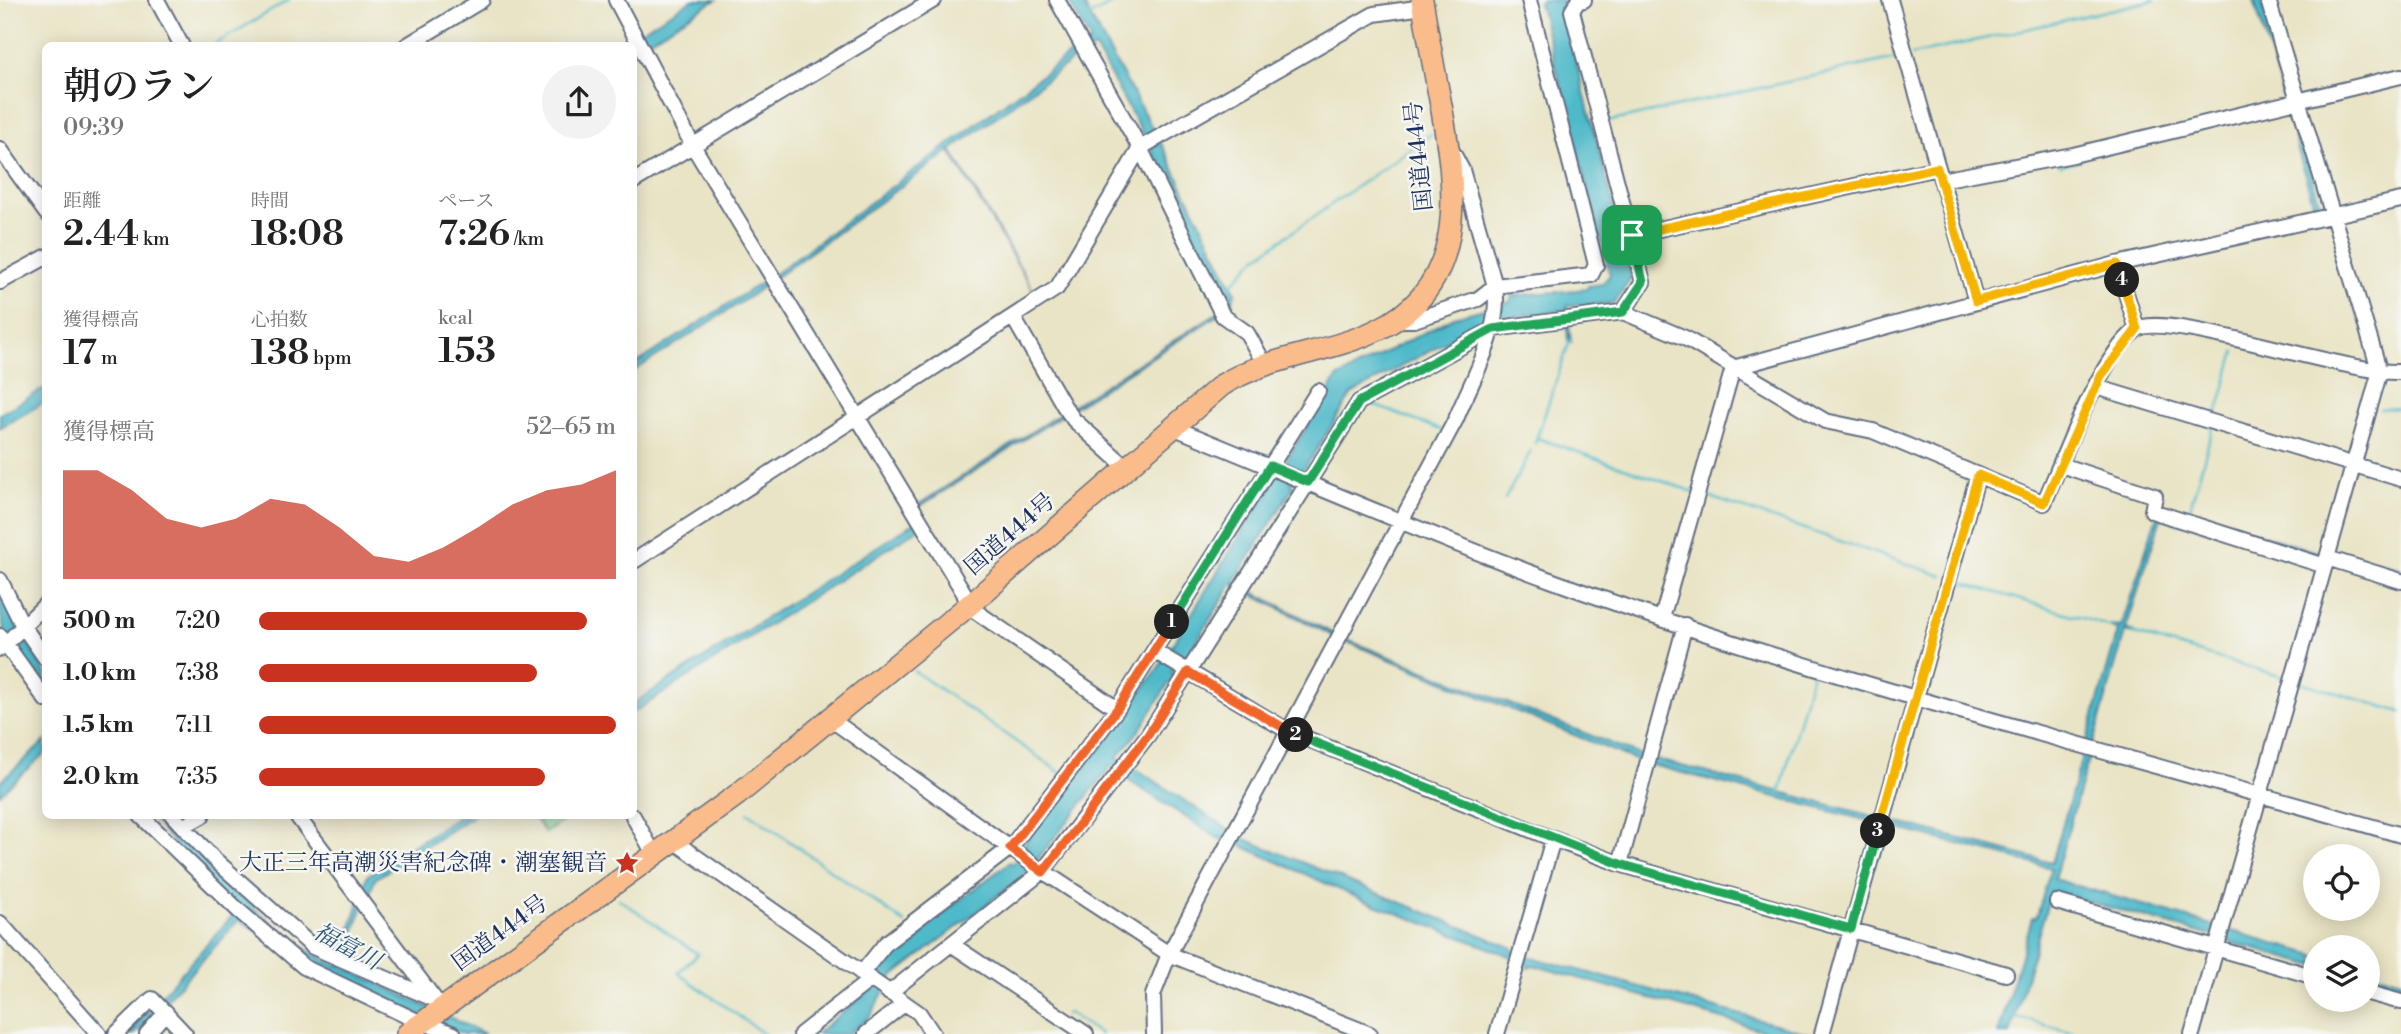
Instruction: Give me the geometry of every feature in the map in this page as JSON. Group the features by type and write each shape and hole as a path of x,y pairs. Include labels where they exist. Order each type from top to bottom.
{"highway":[{"name":"国道444号","path":"407,1034 424,1021 439,1004 675,842 832,720 968,606 1222,384 1264,363 1354,339 1396,320 1432,282 1444,256 1454,199 1448,144 1422,4"}],"street":[{"path":"157,0 180,42"},
{"path":"413,42 482,0"},
{"path":"616,0 693,146 964,593 968,606 1117,709"},
{"path":"637,179 934,0"},
{"path":"1057,0 1084,48 1149,143 1221,312 1247,333 1264,363"},
{"path":"1396,320 1413,320 1496,291 1578,282 1591,275 1596,265 1529,0"},
{"path":"1584,0 1578,1 1572,11 1643,282 1623,312"},
{"path":"1890,0 1976,301"},
{"path":"2192,1034 2379,372 2333,215 2292,101 2268,0"},
{"path":"637,559 1057,288 1149,143 1374,14 1422,4"},
{"path":"1633,240 1939,174 2073,155 2401,76"},
{"path":"1154,1034 1153,995 1169,954 1456,419 1493,329 1496,291 1462,170 1448,144"},
{"path":"2,151 42,207"},
{"path":"1733,368 2117,264 2401,200"},
{"path":"0,282 42,259"},
{"path":"2117,264 2137,329"},
{"path":"888,992 951,944 1039,869 1148,735 1184,670 1304,481 1359,402 1493,329 1576,316 1623,312 1685,338 1825,421 1873,431 2044,503 2096,387 2119,348 2137,329 2157,324 2177,326 2337,365 2379,372 2401,372"},
{"path":"1013,317 1067,410 1126,467"},
{"path":"1662,618 1733,368"},
{"path":"2096,387 2401,479"},
{"path":"801,1034 865,977 886,943 1014,851 1158,654 1318,391"},
{"path":"1172,427 1552,581 1662,618 1916,696 2401,835"},
{"path":"2061,466 2155,496 2152,511 2401,581"},
{"path":"1822,1034 1978,475"},
{"path":"0,580 22,627 42,654"},
{"path":"42,608 3,643 42,695"},
{"path":"1620,864 1685,625"},
{"path":"1158,654 1288,732 1553,839 1620,864 2006,974"},
{"path":"832,720 1039,869 1169,954 1370,1034"},
{"path":"144,819 242,914 304,967 413,1019 454,1034"},
{"path":"176,819 213,858 313,947 439,1004"},
{"path":"184,827 197,819"},
{"path":"299,819 439,1004"},
{"path":"635,819 654,854"},
{"path":"1497,1034 1553,839"},
{"path":"675,842 919,1013 933,1034"},
{"path":"2057,902 2219,938 2303,972"},
{"path":"0,923 99,1034"},
{"path":"951,944 1086,1034"},
{"path":"2380,996 2401,1002"},
{"path":"116,1034 148,1001 161,1007 185,1034"},
{"path":"866,1034 905,1003"},
{"path":"147,1034 161,1007"}],"green space":[{"path":"536,819 566,819 545,833"}],"water":[{"path":"692,0 716,0 647,41 644,38 637,42 623,42"},
{"path":"1068,0 1081,0 1154,131 1151,134 1158,144 1161,143 1235,292 1232,306 919,507 918,529 637,710 637,701 914,523 916,506 1226,307 1227,302 1151,149 1153,147 1147,135 1144,136 1095,48 1081,54 951,150 1035,293 950,151 746,299 637,369 637,363 773,275 1077,49 1089,44 1090,39"},
{"path":"1541,0 1564,0 1561,4 1632,277 1614,303 1567,306 1571,342 1568,340 1565,310 1485,320 1352,394 1303,471 1300,469 1291,484 1294,486 1234,582 1342,638 1643,756 2052,863 2118,631 2111,625 2121,627 2161,504 2321,553 2323,557 2319,558 2161,518 2126,629 2134,634 2125,632 2054,879 2303,952 2303,963 2230,942 2217,934 2207,935 2051,891 2010,1034 1998,1034 2032,918 2036,918 2038,913 2051,868 1640,762 1335,637 1232,584 1186,658 1182,657 1171,673 1174,675 1141,728 1117,758 1122,763 1118,768 1113,764 1026,874 891,978 870,1017 848,1034 816,1034 863,996 889,954 1010,862 1013,864 1026,847 1024,844 1123,718 1160,665 1337,378 1454,317 1510,302 1512,296 1587,289 1588,286 1602,284 1610,275 1539,3"},
{"path":"2254,0 2261,0 2289,95 2283,97"},
{"path":"2292,106 2322,211 2316,213 2286,108"},
{"path":"42,390 42,404 0,428 0,414"},
{"path":"2333,549 2401,569 2401,574 2333,554"},
{"path":"0,597 42,668 42,685 12,648 1,613"},
{"path":"42,744 42,756 0,794 0,782"},
{"path":"1132,766 1240,837 1513,948 1513,952 1811,1034 1775,1034 1533,965 1528,967 1523,961 1365,901 1222,837 1221,840 1123,777"},
{"name":"福富川","path":"153,819 167,819 270,922 294,941 339,966 367,876 454,819 468,819 375,879 369,896 366,896 343,967 485,1034 463,1034 316,967 239,920 135,1034 127,1034 234,914"},
{"path":"2380,975 2401,981 2401,992 2380,986"}],"waterway":[{"path":"219,42 289,0"},
{"path":"1088,17 1119,0"},
{"path":"1912,55 2154,0"},
{"path":"1607,122 1900,57"},
{"path":"1231,285 1257,257 1431,134"},
{"path":"2060,165 2081,160"},
{"path":"1638,241 1714,224"},
{"path":"1535,443 1570,340"},
{"path":"2216,418 2235,351"},
{"path":"1368,403 1441,430"},
{"path":"2380,409 2401,408"},
{"path":"2188,515 2213,427"},
{"path":"1537,438 1694,492"},
{"path":"1505,499 1531,451"},
{"path":"1704,495 1943,576"},
{"path":"1954,580 2112,627"},
{"path":"2132,633 2287,678"},
{"path":"914,671 1061,773"},
{"path":"1779,795 1812,674"},
{"path":"2297,681 2401,712"},
{"path":"748,812 905,923"},
{"path":"619,899 698,954 678,973 764,1034"},
{"path":"1066,1014 1069,1013 1100,1034"},
{"path":"2013,1016 2078,1034"}],"place":[{"name":"大正三年高潮災害紀念碑・潮塞観音","path":"627,863"}],"route":[{"path":"1937,168 1976,301 2117,264 2137,329 2119,348 2101,376 2044,503 1978,475 1851,929 1620,864 1553,839 1288,732 1188,672 1148,735 1043,872 1010,848 1117,709 1270,466 1308,482 1359,402 1493,329 1623,312 1643,282 1632,235 1937,168"}]}
